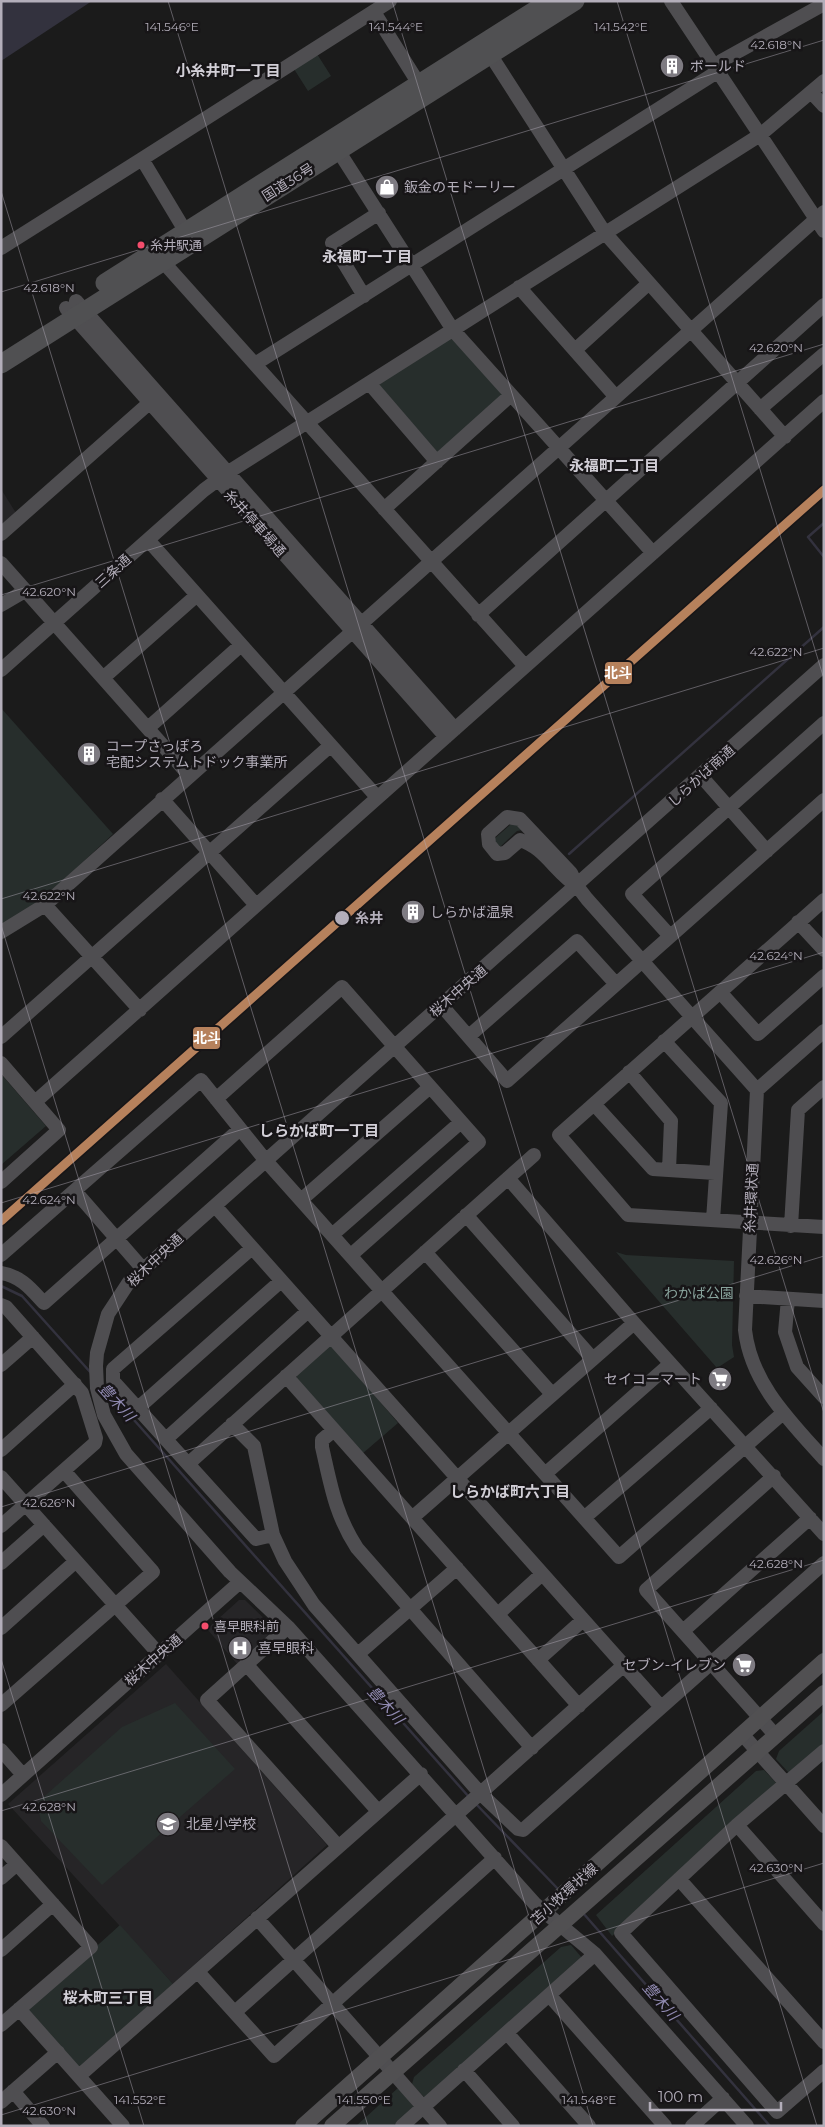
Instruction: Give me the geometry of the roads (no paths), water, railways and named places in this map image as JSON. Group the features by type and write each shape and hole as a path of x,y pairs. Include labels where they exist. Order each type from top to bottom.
{"highway":[{"name":"国道36号","path":"1,364 75,309 487,49 550,1"},
{"name":"国道36号","path":"335,144 419,84 575,1"},
{"name":"国道36号","path":"1,349 75,309"}],"main road":[{"name":"苫小牧環状線","path":"302,2126 824,1661"},
{"name":"苫小牧環状線","path":"332,2126 824,1693"}],"street":[{"path":"1,248 390,1"},
{"path":"671,1 719,66"},
{"path":"681,1 719,66 762,132 821,215 824,231"},
{"path":"255,364 564,169 719,66 824,4"},
{"path":"374,12 419,84"},
{"path":"487,49 605,233 785,437"},
{"name":"三条通","path":"1,670 222,476 762,132 824,81"},
{"path":"811,92 824,106"},
{"path":"335,144 453,330 653,553"},
{"path":"142,160 188,236"},
{"path":"364,296 332,244 379,213"},
{"path":"1,932 45,905 559,448 690,329 821,215"},
{"path":"158,256 525,666"},
{"path":"575,350 649,283"},
{"path":"519,287 616,397"},
{"path":"478,614 824,306"},
{"name":"糸井停車場通","path":"75,309 451,733"},
{"path":"760,409 824,354"},
{"path":"369,383 437,462"},
{"path":"384,509 511,395"},
{"path":"1,534 154,398"},
{"path":"35,1102 824,401"},
{"path":"148,540 330,746 378,797"},
{"path":"1,563 189,775"},
{"path":"1,606 25,591"},
{"path":"103,678 197,595"},
{"path":"148,728 241,646"},
{"name":"しらかば南通","path":"577,886 824,665"},
{"path":"670,936 632,894 824,723"},
{"path":"1,1038 330,746"},
{"path":"701,776 767,850"},
{"path":"162,799 256,905"},
{"path":"442,1006 507,1080 824,800"},
{"path":"577,886 571,873 520,818 507,817 488,834 488,844 497,854 504,853 520,840 534,844 565,878 577,886 758,1090 824,1031"},
{"name":"桜木中央通","path":"1,1795 240,1582 126,1454 104,1415 97,1388 97,1353 108,1314 123,1290 143,1269 577,886"},
{"path":"824,900 559,1135 628,1215 824,1227"},
{"path":"45,905 140,1010"},
{"path":"798,922 824,950"},
{"path":"468,1036 577,941 616,984"},
{"path":"720,992 758,1034 824,976"},
{"path":"216,1099 342,987 479,1142 351,1255"},
{"path":"664,1041 721,1103 715,1173 714,1220"},
{"path":"1,1063 59,1130 1,1182"},
{"path":"629,1072 671,1121 669,1170"},
{"path":"1,1255 201,1080 266,1161 619,1557 783,1413"},
{"path":"301,1200 430,1087"},
{"path":"791,1226 798,1110 824,1087"},
{"name":"糸井環状通","path":"758,1090 745,1330 752,1363 783,1413 824,1459"},
{"path":"594,1104 653,1169 715,1173"},
{"path":"332,1235 461,1122"},
{"path":"1,1273 13,1275 25,1282 44,1303 240,1129"},
{"path":"188,1464 534,1155"},
{"path":"508,1178 670,1364 774,1476 824,1534"},
{"path":"75,1191 143,1269"},
{"path":"215,1206 624,1665 660,1708"},
{"path":"466,1215 592,1358"},
{"path":"252,1248 113,1369 113,1381 256,1539 273,1535"},
{"path":"425,1252 552,1394"},
{"path":"138,1408 281,1281"},
{"path":"746,1296 824,1301"},
{"path":"788,1299 785,1332 797,1367 824,1397"},
{"path":"1,1305 6,1307 82,1393 96,1438 95,1443 1,1526"},
{"path":"166,1439 308,1311"},
{"path":"412,1518 634,1323"},
{"path":"1,1365 33,1337"},
{"path":"545,1474 670,1364"},
{"path":"286,1376 579,1706"},
{"path":"1,1450 75,1384"},
{"path":"584,1518 710,1408"},
{"path":"232,1424 254,1446 273,1535 285,1561 314,1605 358,1654 476,1799 518,1829 523,1830 824,1563"},
{"path":"334,1430 322,1440 322,1447 336,1510 357,1548 532,1748"},
{"path":"1,1705 153,1572 64,1471"},
{"path":"774,1476 646,1590 776,1736"},
{"path":"1,1477 159,1654"},
{"path":"683,1631 810,1518"},
{"path":"1,1563 44,1525"},
{"path":"1,1628 76,1561"},
{"path":"358,1654 457,1568"},
{"path":"498,1614 542,1574"},
{"path":"240,1582 288,1627 495,1858 565,1921 748,2126"},
{"path":"538,1660 583,1620"},
{"path":"288,1627 207,1700 338,1846"},
{"path":"246,1664 378,1811"},
{"path":"235,2012 295,1961 624,1665"},
{"path":"742,1734 824,1826"},
{"path":"1,1750 23,1775"},
{"path":"824,1751 737,1825 620,1933 777,2112 824,2071"},
{"path":"79,2076 421,1774"},
{"path":"737,1825 824,1924"},
{"path":"1,1846 91,1947 1,2025"},
{"path":"198,1972 274,2056 332,2002 495,1858"},
{"path":"1,1878 17,1864"},
{"path":"679,1879 824,2042"},
{"path":"1,1950 53,1904"},
{"path":"257,1918 440,2126"},
{"path":"402,2126 595,1954"},
{"path":"549,1995 665,2126"},
{"path":"19,2009 123,2126"},
{"path":"507,2033 589,2126"},
{"path":"1,2102 58,2052"},
{"path":"464,2070 513,2126"},
{"path":"13,2091 43,2126"},
{"path":"692,2126 723,2098"}],"waterway":[{"path":"824,523 808,537 824,557"},
{"path":"569,854 824,627"},
{"name":"豊木川","path":"1,1286 22,1296 91,1373"},
{"name":"豊木川","path":"102,1384 469,1797"},
{"name":"豊木川","path":"476,1804 559,1890"},
{"name":"豊木川","path":"583,1913 770,2126"}],"place":[{"name":"ボールド","path":"672,66"},
{"name":"鈑金のモドーリー","path":"387,187"},
{"name":"糸井駅通","path":"141,245"},
{"name":"コープさっぽろ 宅配システムトドック事業所","path":"89,754"},
{"name":"しらかば温泉","path":"413,912"},
{"name":"糸井","path":"342,918"},
{"name":"セイコーマート","path":"720,1379"},
{"name":"喜早眼科前","path":"205,1626"},
{"name":"喜早眼科","path":"240,1648"},
{"name":"セブン-イレブン","path":"744,1665"},
{"name":"北星小学校","path":"168,1824"}],"district":[{"name":"小糸井町一丁目","path":"228,70"},
{"name":"永福町一丁目","path":"367,256"},
{"name":"永福町二丁目","path":"614,465"},
{"name":"しらかば町一丁目","path":"319,1130"},
{"name":"しらかば町六丁目","path":"510,1491"},
{"name":"桜木町三丁目","path":"108,1997"}],"park label":[{"name":"わかば公園","path":"699,1293"}]}
